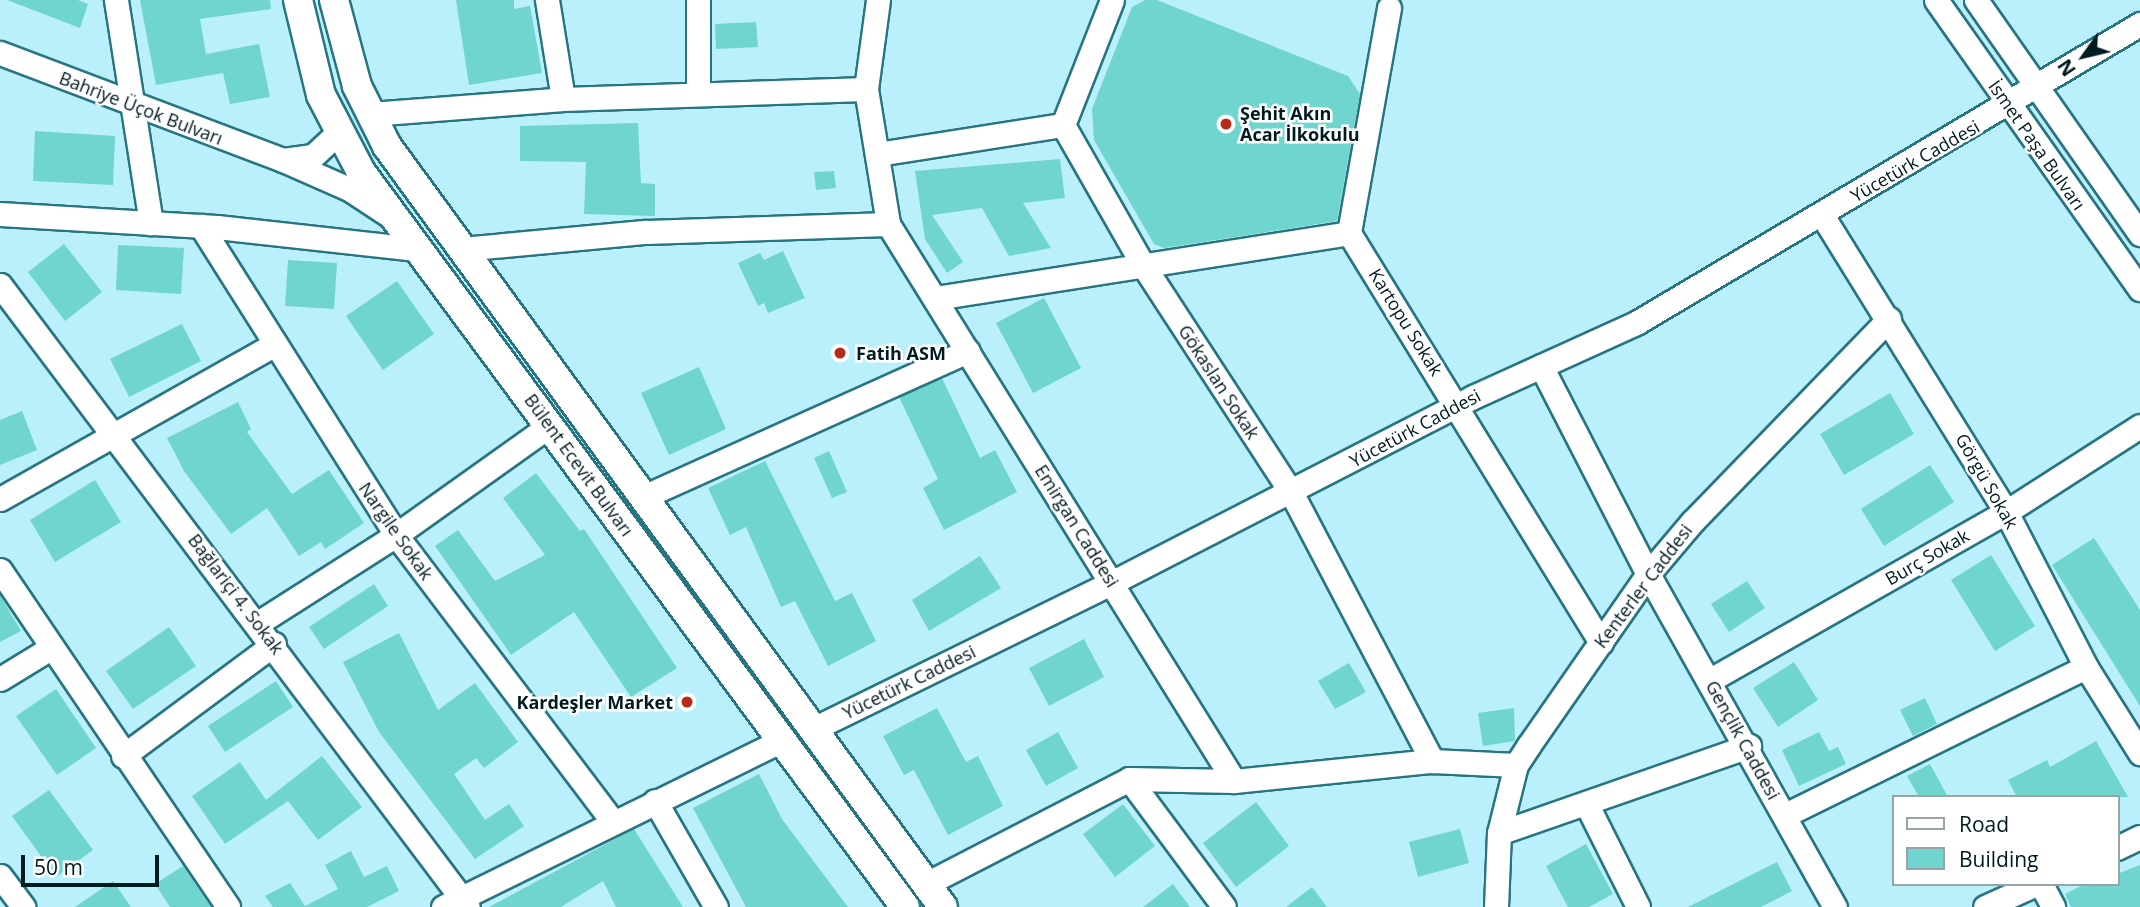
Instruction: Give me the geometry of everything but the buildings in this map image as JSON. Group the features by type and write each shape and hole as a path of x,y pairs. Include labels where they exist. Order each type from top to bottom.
{"main road":[{"name":"Bülent Ecevit Bulvarı","path":"298,0 321,95 338,132 394,219 550,425 905,907"},
{"name":"Bülent Ecevit Bulvarı","path":"334,0 346,52 370,114 461,249 943,907"}],"street":[{"path":"116,0 130,106 151,223"},
{"path":"547,0 562,99"},
{"path":"698,0 698,93"},
{"name":"Emirgan Caddesi","path":"878,0 866,89 888,224 1113,582 1234,781"},
{"path":"877,154 1063,125 1112,0"},
{"name":"İsmet Paşa Bulvarı","path":"1936,0 2140,289"},
{"name":"İsmet Paşa Bulvarı","path":"1976,0 2140,234"},
{"path":"935,298 1349,233 1389,8"},
{"path":"2040,88 2140,24"},
{"name":"Bahriye Üçok Bulvarı","path":"0,53 130,106 283,160 349,189 394,219"},
{"name":"Yücetürk Caddesi","path":"811,730 1113,582 1458,405 1636,323 2040,88"},
{"path":"370,114 562,99 866,89"},
{"name":"Gökaslan Sokak","path":"1063,125 1143,265 1291,492 1432,761"},
{"path":"283,160 313,156 338,132"},
{"path":"0,214 201,226 417,249"},
{"name":"Görgü Sokak","path":"1822,215 1889,319 2006,512 2086,667 2140,753"},
{"path":"461,249 646,232 888,224"},
{"name":"Nargile Sokak","path":"201,226 396,536 613,822"},
{"name":"Kartopu Sokak","path":"1349,233 1458,405 1601,643"},
{"name":"Bağlariçi 4. Sokak","path":"0,285 274,644 458,904"},
{"name":"Kenterler Caddesi","path":"1496,907 1499,833 1516,765 1648,574 1692,522 1889,319"},
{"path":"0,499 113,432 275,344"},
{"path":"643,496 968,351"},
{"name":"Gençlik Caddesi","path":"1541,366 1648,574 1749,746 1835,907"},
{"path":"258,623 396,536 550,425"},
{"name":"Burç Sokak","path":"1710,680 2006,512 2140,426"},
{"path":"0,570 49,649 228,907"},
{"path":"123,756 274,644"},
{"path":"0,679 49,649"},
{"path":"1786,816 2086,667"},
{"path":"458,904 613,822 781,741"},
{"path":"1499,833 1749,746"},
{"path":"926,884 1129,779 1234,781 1432,761 1516,765"},
{"path":"1129,779 1224,907"},
{"path":"656,801 716,907"},
{"path":"1586,803 1638,907"},
{"path":"2119,847 2140,838"},
{"path":"0,876 23,907"},
{"path":"1985,907 2032,886"},
{"path":"2042,886 2053,907"}],"place":[{"name":"Şehit Akın Acar İlkokulu","path":"1226,124"},
{"name":"Fatih ASM","path":"840,353"},
{"name":"Kardeşler Market","path":"687,702"}]}
